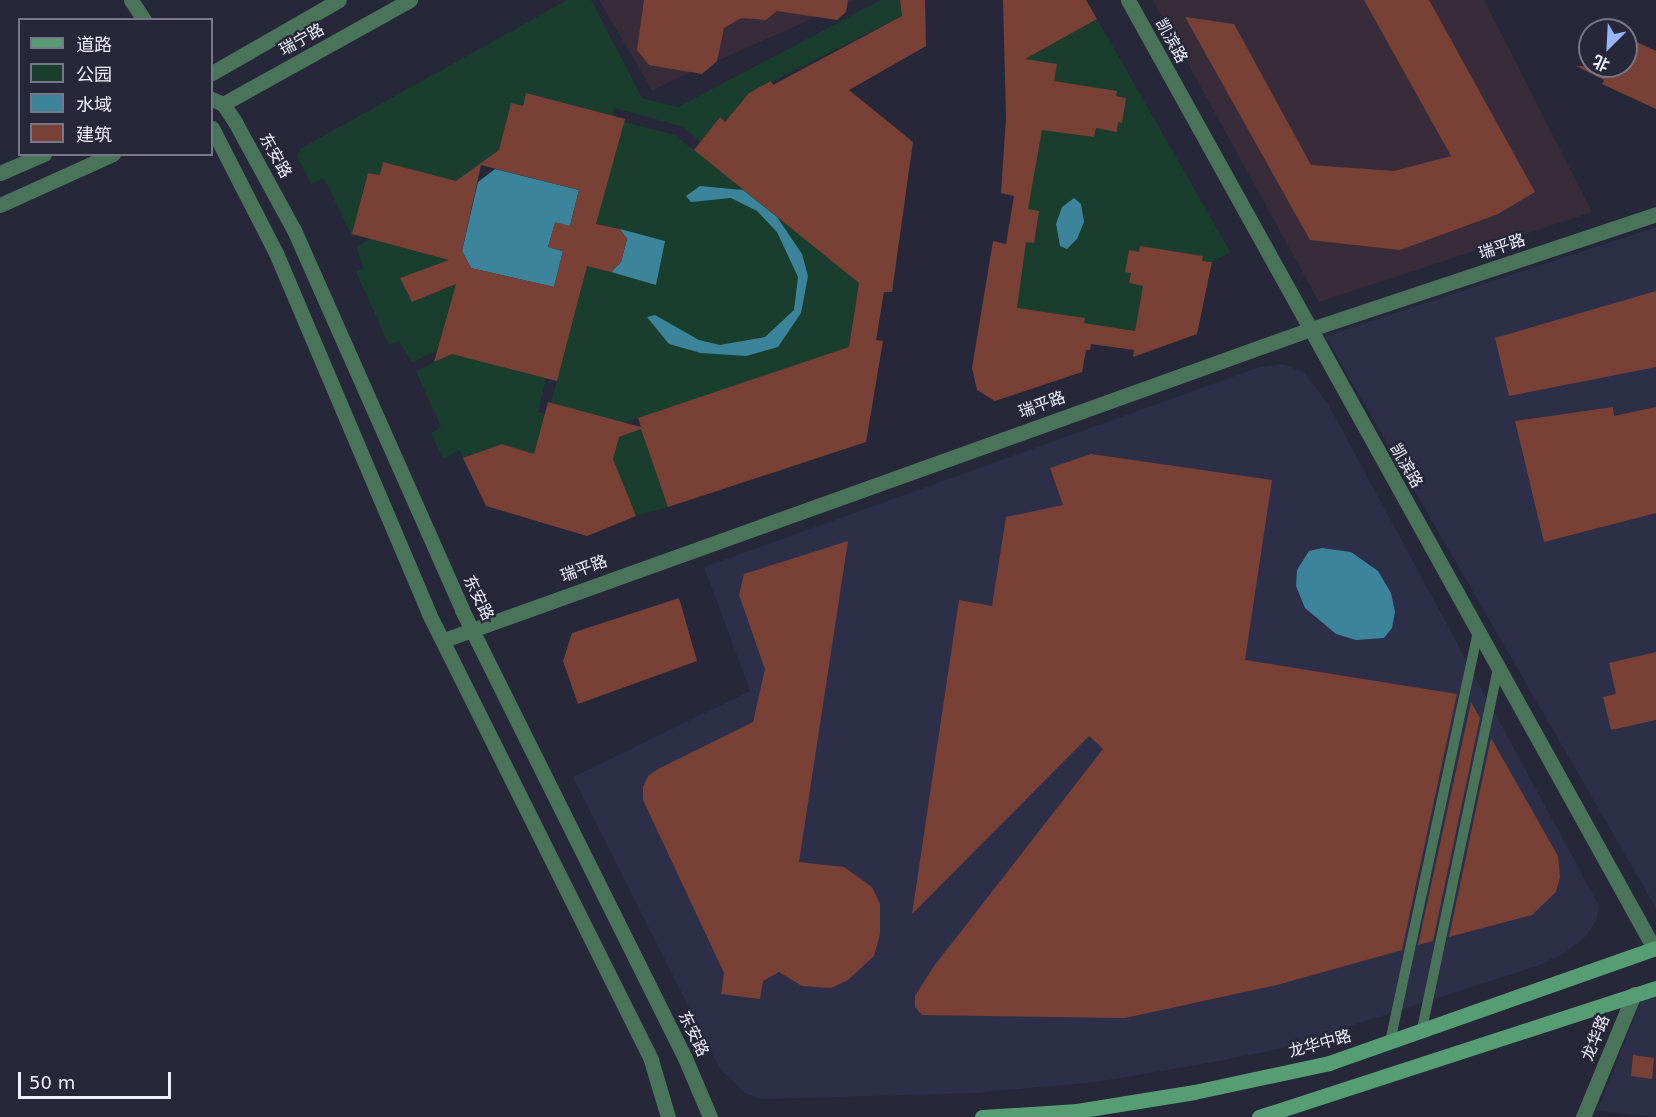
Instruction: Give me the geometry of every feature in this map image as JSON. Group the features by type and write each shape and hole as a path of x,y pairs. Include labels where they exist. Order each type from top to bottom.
{"main road":[{"name":"龙华中路","path":"982,1117 1077,1111 1194,1092 1329,1062 1655,948"},
{"path":"1260,1117 1656,988"}],"street":[{"path":"130,0 143,18"},
{"name":"瑞宁路","path":"213,72 339,0"},
{"name":"瑞宁路","path":"215,104 410,0"},
{"name":"凯滨路","path":"1128,0 1308,330 1655,948"},
{"name":"东安路","path":"215,104 294,230 472,628 685,1058 710,1117"},
{"path":"213,130 276,253 444,640 651,1060 668,1117"},
{"path":"0,173 39,156"},
{"path":"0,206 109,156"},
{"name":"瑞平路","path":"444,640 472,628 1308,330 1656,214"},
{"name":"龙华路","path":"1583,1117 1634,994"}],"lane":[{"path":"1390,1042 1478,631"},
{"path":"1422,1029 1498,668"}],"shaded area":[{"path":"599,0 854,0 652,90"},
{"path":"1153,0 1484,0 1592,212 1319,302"},
{"path":"1656,227 1656,908 1325,336"},
{"path":"1283,364 1304,372 1328,404 1599,906 1596,921 1586,936 1566,952 1537,966 1279,1049 1203,1064 1096,1082 975,1093 761,1099 745,1093 720,1069 573,777 750,691 704,567 1260,367"},
{"path":"1656,996 1656,1117 1597,1111 1642,1000"}],"green space":[{"path":"567,0 591,0 642,98 678,107 881,0 900,0 902,16 749,93 725,122 719,118 710,130 723,141 718,155 681,126 614,108 600,162 601,113 526,93 523,106 511,104 501,142 512,145 465,175 464,195 383,163 380,175 368,173 358,211 366,231 352,236 324,178 311,184 297,157 300,149"},
{"path":"1097,19 1230,252 1212,262 1202,261 1202,256 1140,246 1139,252 1129,251 1126,272 1131,273 1129,283 1143,286 1135,331 1016,314 1007,239 1034,243 1012,206 1030,199 1043,119 1067,133 1094,137 1096,128 1117,131 1118,122 1122,123 1126,98 1054,81 1005,56 1043,49"},
{"path":"624,122 675,135 859,283 849,347 624,423 551,403 579,295 570,262 610,272 621,262 627,239 621,229 585,221"},
{"path":"370,239 449,260 400,278 412,302 456,284 437,351 412,362 399,341 389,345 356,272 363,268 356,247"},
{"path":"452,341 463,356 536,376 549,367 538,412 565,420 538,441 534,454 502,444 463,458 460,450 443,459 431,433 441,427 416,371 449,355"},
{"path":"673,418 668,507 636,516 589,427 623,436"}],"water":[{"path":"495,169 579,190 570,226 555,223 548,247 563,251 554,287 471,268 462,251 478,182"},
{"path":"700,186 743,190 777,217 802,254 808,276 801,313 778,347 746,356 701,353 669,344 647,317 655,315 699,340 720,345 765,337 794,310 798,277 777,232 757,211 731,198 691,202 686,196"},
{"path":"1074,198 1081,204 1084,222 1077,239 1067,249 1060,246 1056,224 1062,207"},
{"path":"620,229 665,241 656,285 611,272 621,262 627,239"},
{"path":"1322,548 1351,552 1378,571 1391,593 1395,612 1392,628 1384,638 1356,640 1336,634 1305,608 1296,586 1297,570 1309,551"}],"building":[{"path":"644,0 848,0 846,12 837,20 777,11 766,20 741,18 724,28 717,61 702,74 649,65 637,50"},
{"path":"900,0 925,0 926,46 849,90 913,142 892,292 884,292 876,340 883,341 866,442 668,507 641,429 619,437 613,459 636,516 587,536 486,506 463,458 502,444 534,454 548,402 641,427 638,418 849,347 859,283 694,150 720,117 725,122 749,93 771,81 773,85 902,16"},
{"path":"1003,0 1086,0 1097,19 1025,59 1057,64 1054,81 1117,91 1116,96 1126,98 1122,123 1118,122 1117,132 1096,128 1094,137 1042,130 1028,209 1039,211 1034,243 1026,242 1017,308 1085,318 1084,323 1135,331 1143,286 1129,283 1131,273 1125,272 1129,250 1139,252 1140,246 1203,256 1202,261 1212,262 1197,334 1133,357 1134,350 1091,344 1090,350 1086,350 1082,372 995,401 977,390 972,368 993,241 1006,244 1014,196 1001,193 1006,118"},
{"path":"1364,0 1429,0 1535,192 1498,214 1400,250 1310,240 1185,17 1234,24 1311,165 1394,171 1451,156"},
{"path":"1638,43 1656,51 1656,109 1602,84 1604,80 1600,78 1638,78"},
{"path":"526,93 625,119 596,224 620,229 627,239 621,262 611,272 587,266 557,381 452,354 434,362 456,284 412,302 400,278 449,260 352,234 368,173 380,175 383,162 456,181 499,150 511,103 523,106","holes":["481,165 579,190 570,226 555,222 548,247 563,251 554,287 471,268 462,251"]},
{"path":"1656,291 1656,367 1509,396 1495,338"},
{"path":"1613,407 1614,416 1656,407 1656,513 1544,542 1515,421"},
{"path":"1091,454 1272,480 1245,660 1457,694 1402,950 1277,985 1125,1018 922,1015 915,1007 915,996 934,966 1103,749 1089,736 912,914 959,600 992,606 1006,517 1063,505 1050,468"},
{"path":"848,541 799,862 844,867 872,887 880,904 880,934 874,956 848,980 831,988 802,986 779,972 763,981 760,999 721,994 724,973 643,800 643,787 648,776 658,769 753,722 765,669 739,595 744,574"},
{"path":"679,598 697,661 578,704 563,661 572,633"},
{"path":"1656,652 1656,720 1611,730 1603,697 1616,694 1609,663"},
{"path":"1471,702 1480,718 1433,941 1418,945"},
{"path":"1491,738 1558,856 1560,877 1556,892 1532,915 1449,937"},
{"path":"1633,1055 1654,1058 1652,1079 1631,1076"}]}
